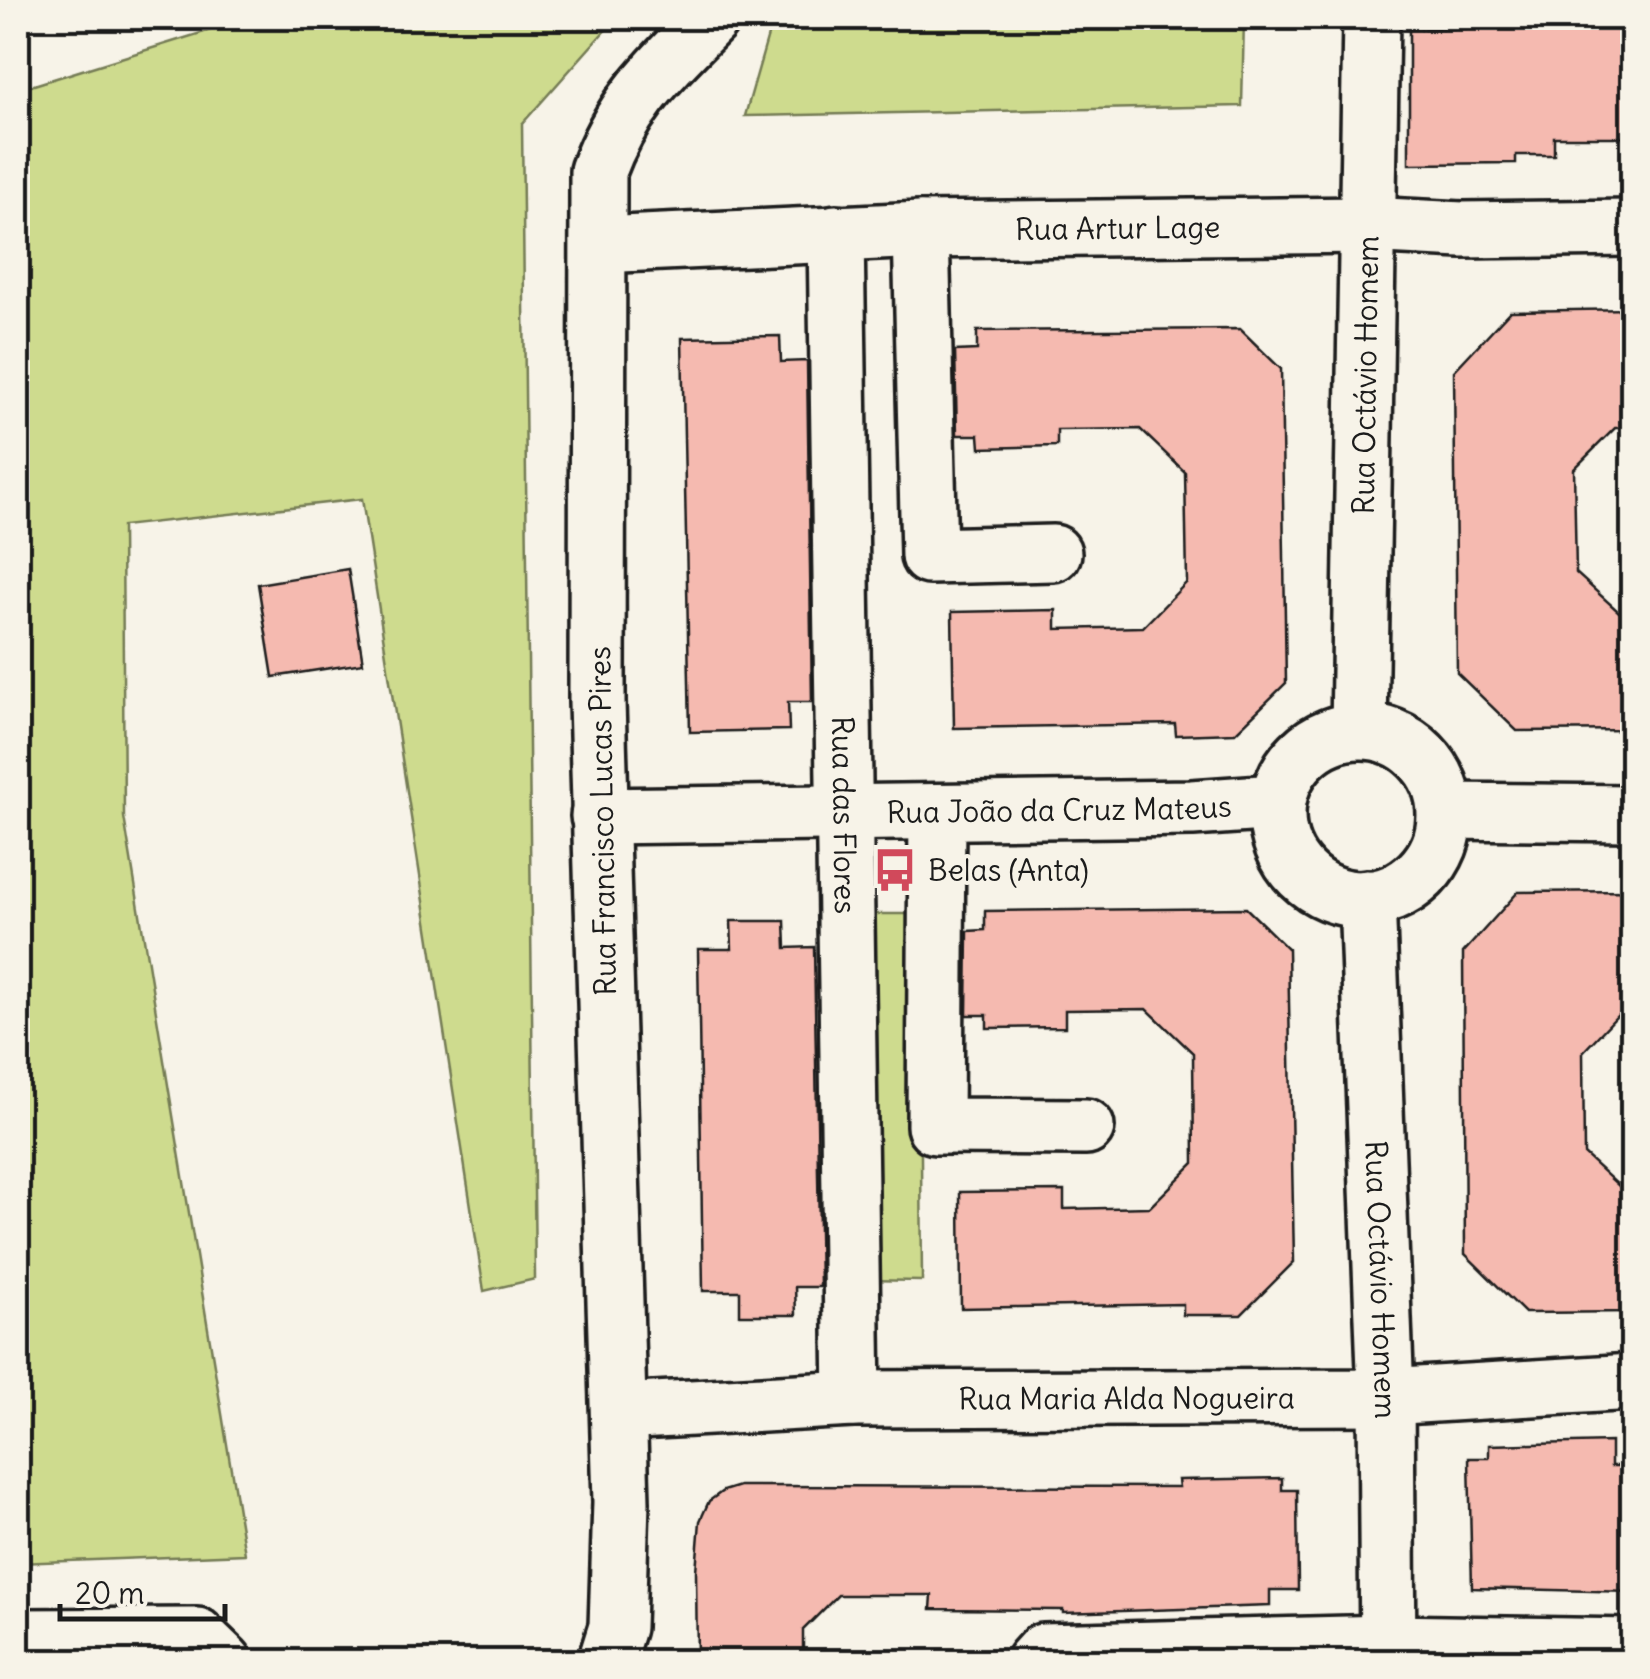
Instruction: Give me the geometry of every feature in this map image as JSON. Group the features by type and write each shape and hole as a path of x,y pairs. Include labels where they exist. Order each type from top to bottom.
{"street":[{"name":"Rua Francisco Lucas Pires","path":"606,1662 617,1627 619,1412 599,816 598,171 612,134 636,96 711,18"},
{"name":"Rua Octávio Homem","path":"1360,730 1371,18"},
{"name":"Rua Artur Lage","path":"600,245 921,230 1632,228"},
{"path":"921,230 929,556 1052,552"},
{"name":"Rua das Flores","path":"836,234 853,1399"},
{"path":"1360,730 1391,735 1417,751 1440,782 1446,811 1442,842 1428,869 1396,893 1345,899 1318,889 1296,870 1278,831 1277,802 1288,772 1307,750 1330,736 1360,730"},
{"name":"Rua João da Cruz Mateus","path":"599,816 1192,808 1277,802"},
{"path":"1446,811 1632,813"},
{"path":"936,812 935,1126 1086,1127"},
{"name":"Rua Octávio Homem","path":"1366,898 1386,1397 1388,1652"},
{"name":"Rua Maria Alda Nogueira","path":"619,1412 853,1399 1386,1397 1632,1382"},
{"path":"18,1637 124,1649 197,1636 224,1662"},
{"path":"1034,1662 1042,1652 1632,1648"}],"green space":[{"path":"249,18 616,18 522,124 535,1279 484,1291 362,499 122,526 124,817 245,1554 18,1563 18,90"},
{"path":"773,18 1244,18 1242,106 745,116"},
{"path":"864,914 919,914 922,1281 863,1280"}],"building":[{"path":"1552,18 1632,18 1632,137 1554,137 1554,155 1516,155 1516,163 1409,164 1409,29 1552,28"},
{"path":"1632,309 1632,428 1615,428 1574,469 1576,573 1619,612 1632,612 1632,730 1517,731 1457,673 1454,371 1510,311"},
{"path":"1240,329 1281,369 1286,683 1235,733 1176,735 1175,724 954,728 952,612 1056,610 1056,629 1143,627 1187,582 1185,472 1140,429 1057,430 1057,446 980,448 979,435 957,435 955,351 977,350 977,331"},
{"path":"780,336 781,362 807,361 812,702 788,702 789,730 690,732 682,338"},
{"path":"348,569 363,663 273,677 258,584"},
{"path":"1632,891 1632,1000 1583,1052 1584,1154 1632,1198 1632,1312 1525,1313 1465,1254 1463,953 1518,892"},
{"path":"1246,908 1288,949 1294,1262 1241,1315 1183,1315 1183,1304 961,1308 960,1192 1064,1191 1064,1209 1150,1207 1194,1163 1193,1053 1147,1009 1065,1010 1065,1027 987,1028 987,1015 967,1015 968,931 985,930 985,911"},
{"path":"731,921 785,921 786,948 814,947 820,1287 795,1287 796,1315 740,1315 740,1291 703,1291 698,949 732,949"},
{"path":"1611,1442 1611,1466 1632,1466 1632,1592 1472,1588 1469,1458 1489,1458 1489,1445"},
{"path":"1282,1478 1282,1490 1297,1490 1298,1590 1270,1590 1270,1606 1063,1613 931,1609 932,1595 838,1595 803,1630 803,1662 697,1662 700,1521 709,1501 723,1491 739,1486 1179,1487 1178,1480"}],"place":[{"name":"Belas (Anta)","path":"895,870"}]}
